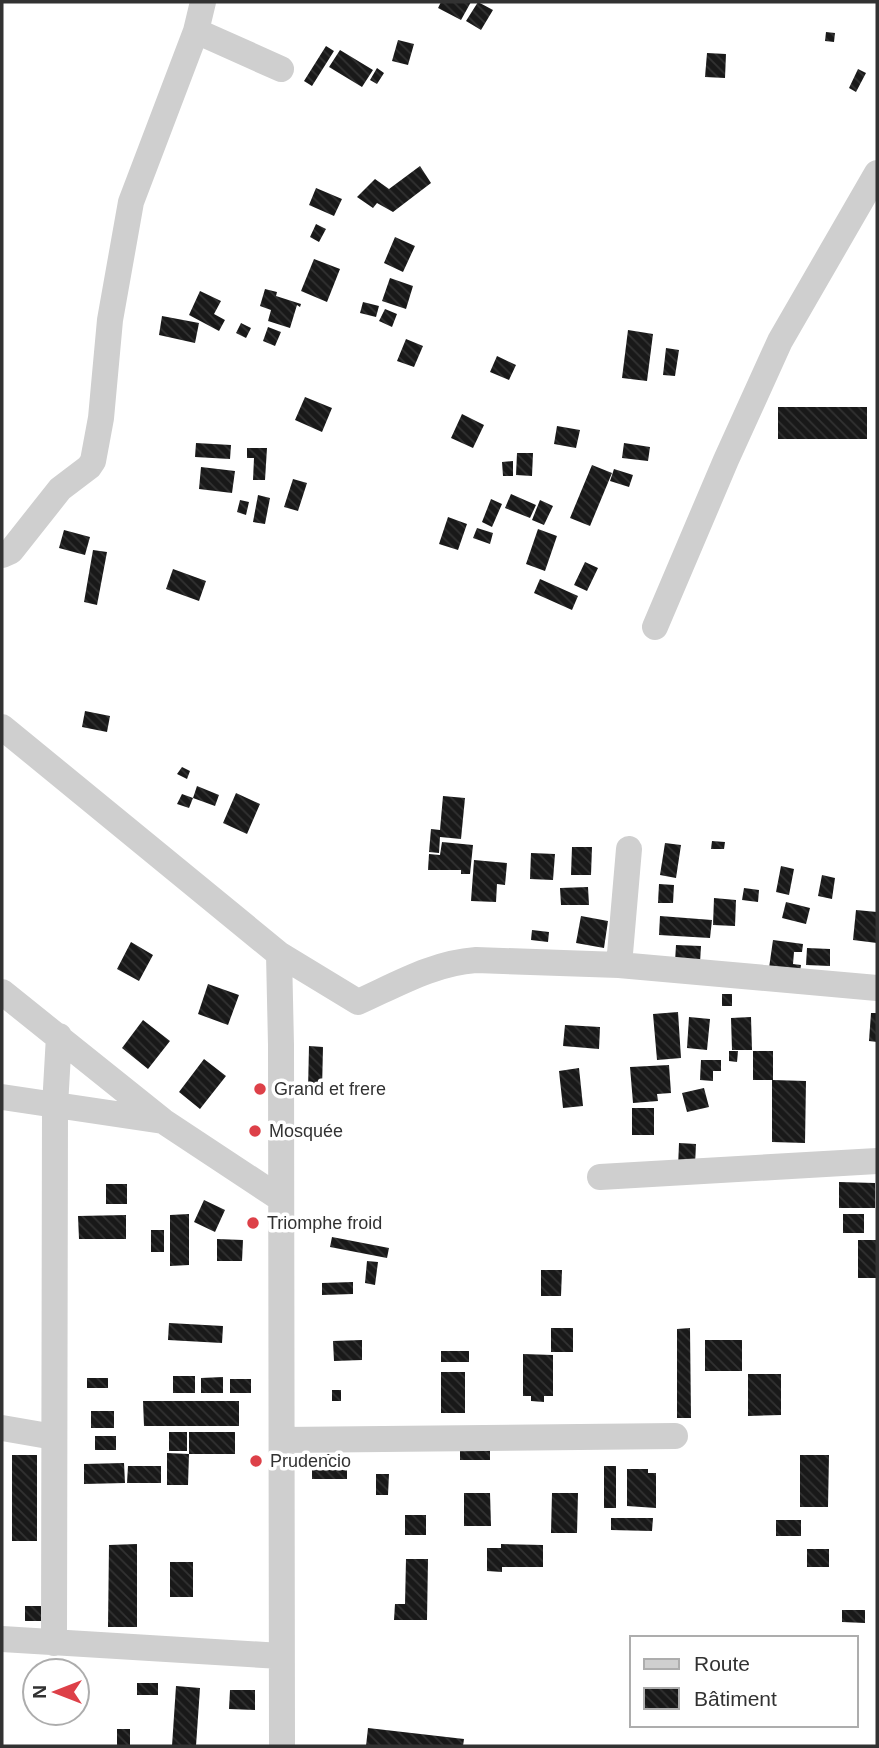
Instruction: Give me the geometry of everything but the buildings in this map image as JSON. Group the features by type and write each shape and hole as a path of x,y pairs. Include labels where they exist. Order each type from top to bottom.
{"street":[{"path":"2,555 11,551 60,489 93,461 101,418 110,320 131,202 196,32 203,2"},
{"path":"196,32 281,69"},
{"path":"655,627 780,341 877,173"},
{"path":"2,727 279,954 358,1002 437,966 476,960 619,965 877,988"},
{"path":"619,965 629,849"},
{"path":"279,954 282,1746"},
{"path":"2,992 163,1121 282,1199"},
{"path":"54,1643 55,1106 59,1036"},
{"path":"2,1097 163,1121"},
{"path":"600,1177 877,1160"},
{"path":"2,1428 54,1437"},
{"path":"282,1440 675,1436"},
{"path":"2,1639 281,1656"}],"place":[{"name":"Grand et frere","path":"260,1089"},
{"name":"Mosquée","path":"255,1131"},
{"name":"Triomphe froid","path":"253,1223"},
{"name":"Prudencio","path":"256,1461"}]}
